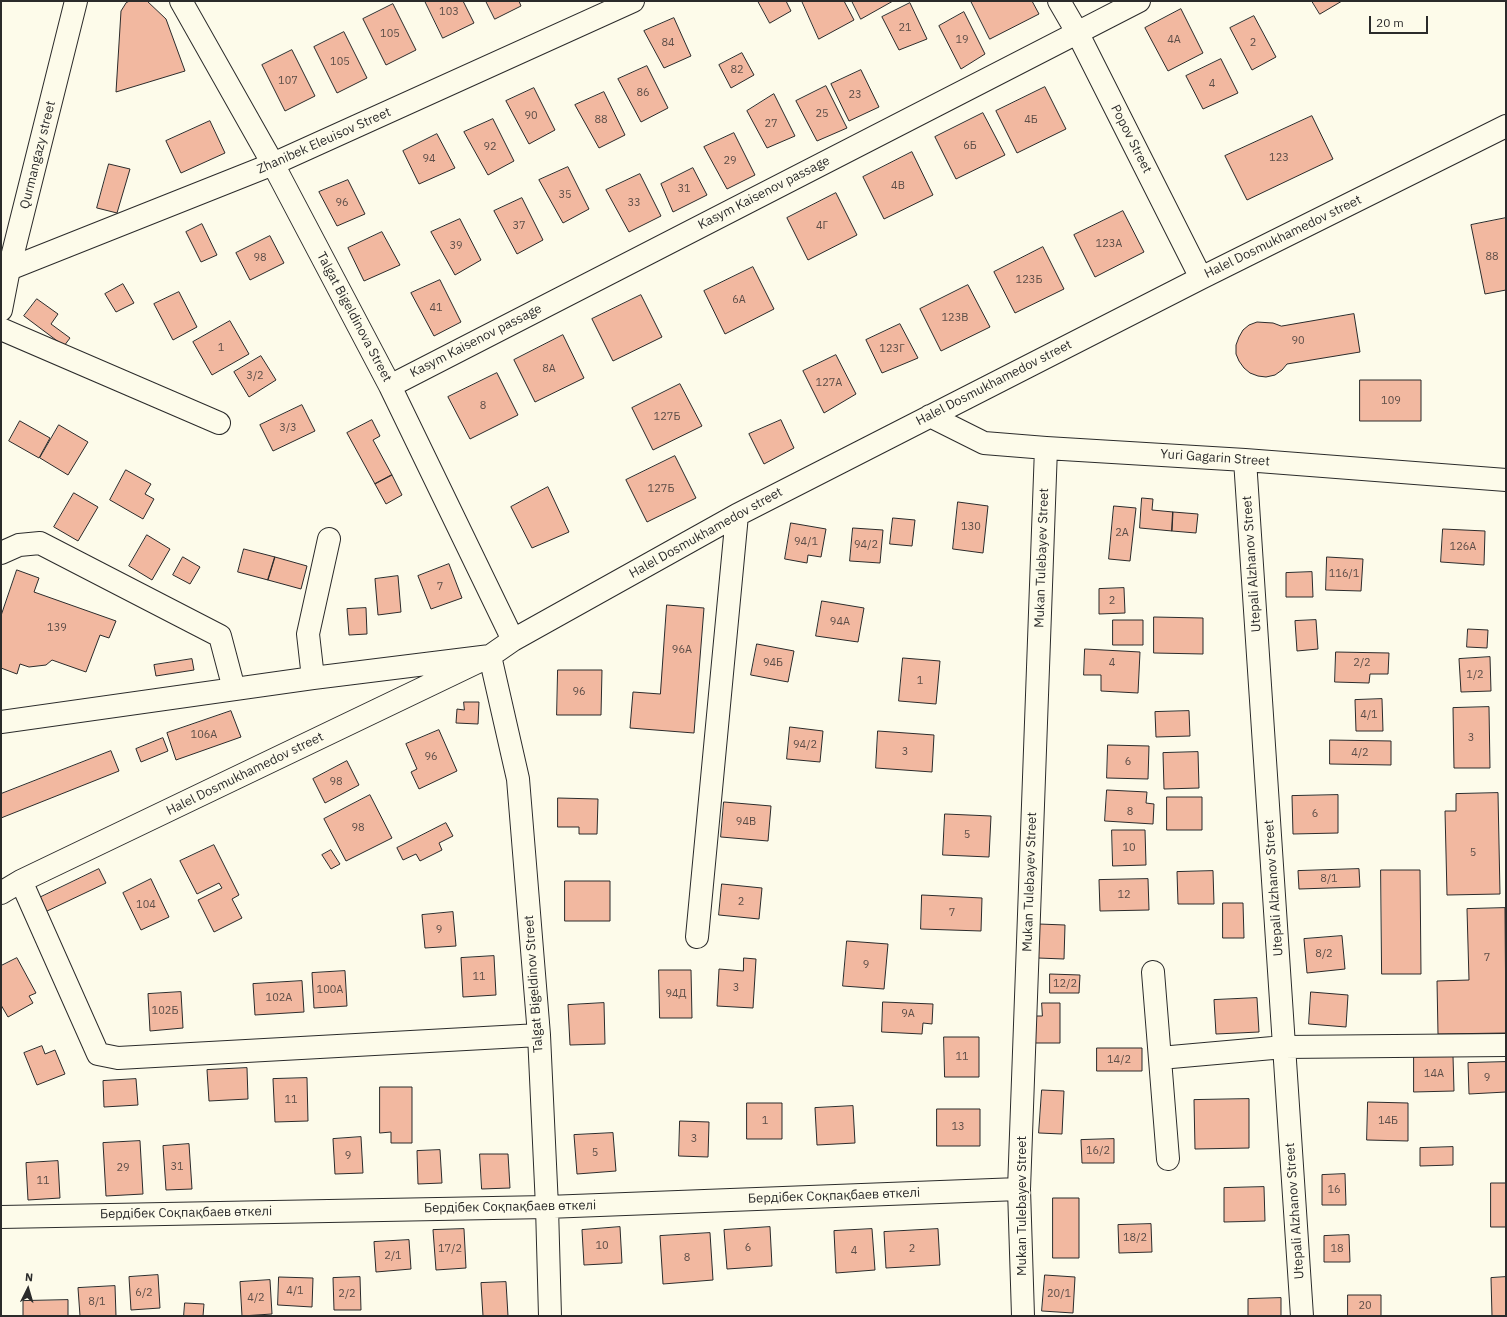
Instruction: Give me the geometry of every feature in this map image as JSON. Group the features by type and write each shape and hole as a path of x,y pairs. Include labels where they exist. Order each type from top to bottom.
{"street":[{"name":"Qurmangazy street","path":"1,310 5,269 76,1"},
{"name":"Talgat Bigeldinova Street","path":"181,1 273,164 390,386 512,640"},
{"name":"Zhanibek Eleuisov Street","path":"5,269 273,164 633,1"},
{"name":"Popov Street","path":"1059,1 1077,32 1201,278"},
{"name":"Kasym Kaisenov passage","path":"390,386 1139,1"},
{"name":"Halel Dosmukhamedov street","path":"1,893 490,656 512,640 737,515 1201,278 1506,126"},
{"path":"1,329 219,423"},
{"name":"Yuri Gagarin Street","path":"930,416 984,443 1245,460 1506,480"},
{"name":"Mukan Tulebayev Street","path":"1023,1316 1019,1189 1046,448"},
{"name":"Utepali Alzhanov Street","path":"1245,460 1302,1316"},
{"path":"697,937 737,515"},
{"path":"313,678 308,634 329,539"},
{"path":"1,553 19,545 40,543 220,636 234,689"},
{"name":"Halel Dosmukhamedov street","path":"1,722 313,678 490,656"},
{"name":"Talgat Bigeldinov Street","path":"490,656 518,779 539,1035 547,1207 550,1316"},
{"path":"21,882 98,1054 118,1058 539,1035"},
{"path":"1153,972 1168,1159"},
{"path":"1160,1058 1284,1047 1506,1045"},
{"name":"Бердібек Соқпақбаев өткелі","path":"1,1217 547,1207 1019,1189"}],"building":[{"path":"130,1 147,1 166,19 185,71 116,92 121,11 126,3"},
{"path":"425,1 463,1 474,23 443,38"},
{"path":"486,1 519,1 521,6 495,19"},
{"path":"758,1 786,1 791,11 770,23"},
{"path":"802,1 844,1 854,20 819,39"},
{"path":"852,1 893,1 861,19"},
{"path":"971,1 1032,1 1039,14 990,39"},
{"path":"1312,1 1342,1 1320,14"},
{"path":"910,3 927,39 899,50 882,17"},
{"path":"393,4 416,50 386,65 363,19"},
{"path":"1181,9 1203,53 1168,71 1145,28"},
{"path":"964,12 985,54 961,69 939,26"},
{"path":"1254,16 1276,57 1252,70 1230,28"},
{"path":"674,18 691,56 664,68 644,31"},
{"path":"344,32 367,78 337,93 314,47"},
{"path":"292,50 315,96 285,111 262,65"},
{"path":"742,53 754,75 731,88 719,65"},
{"path":"1221,59 1238,93 1203,109 1186,76"},
{"path":"647,66 668,108 641,122 618,79"},
{"path":"861,70 879,107 849,121 831,84"},
{"path":"826,86 847,128 817,141 796,101"},
{"path":"1045,87 1066,129 1017,153 996,111"},
{"path":"534,88 555,130 529,144 506,101"},
{"path":"604,92 625,135 599,148 575,105"},
{"path":"774,94 795,136 767,148 747,111"},
{"path":"983,113 1005,155 956,179 935,137"},
{"path":"1312,116 1333,159 1247,200 1225,156"},
{"path":"493,119 514,161 488,175 464,132"},
{"path":"210,121 225,153 181,173 166,141"},
{"path":"734,133 755,175 727,189 704,147"},
{"path":"437,134 455,168 419,184 403,151"},
{"path":"912,152 933,195 884,219 863,177"},
{"path":"109,164 130,169 117,213 97,208"},
{"path":"568,167 589,209 563,223 539,180"},
{"path":"693,168 707,195 673,212 661,184"},
{"path":"640,174 661,216 629,232 606,190"},
{"path":"348,180 365,214 337,226 319,192"},
{"path":"836,193 857,235 808,260 787,218"},
{"path":"522,198 543,240 517,254 494,211"},
{"path":"1123,211 1144,252 1095,277 1074,235"},
{"path":"1506,218 1506,290 1485,294 1471,225"},
{"path":"460,219 481,260 455,275 431,232"},
{"path":"202,224 217,255 201,262 186,232"},
{"path":"382,232 400,265 364,281 348,248"},
{"path":"270,236 284,263 250,280 236,253"},
{"path":"1043,247 1064,289 1015,313 994,272"},
{"path":"753,267 774,309 725,334 704,291"},
{"path":"440,280 461,322 434,336 411,293"},
{"path":"123,284 134,303 116,312 105,294"},
{"path":"968,285 990,327 941,351 920,309"},
{"path":"179,292 197,327 173,340 154,304"},
{"path":"641,295 662,337 613,361 592,319"},
{"path":"37,299 58,314 51,324 70,338 64,346 24,316"},
{"path":"1354,314 1360,352 1287,364 1275,375 1266,377 1250,373 1244,368 1236,354 1236,345 1243,330 1249,325 1257,322 1273,323 1281,326"},
{"path":"230,321 249,354 212,375 193,342"},
{"path":"900,324 918,358 882,373 866,340"},
{"path":"563,335 584,378 535,402 514,360"},
{"path":"836,355 856,394 824,413 803,371"},
{"path":"261,356 276,380 249,397 234,372"},
{"path":"497,373 518,415 470,439 448,397"},
{"path":"1360,380 1421,380 1421,421 1360,421"},
{"path":"680,384 702,426 653,450 632,408"},
{"path":"302,405 315,431 273,451 260,425"},
{"path":"372,420 380,436 373,440 392,475 375,484 347,433"},
{"path":"781,420 794,448 764,464 749,434"},
{"path":"20,421 50,438 39,458 9,441"},
{"path":"59,425 88,442 68,475 40,458"},
{"path":"675,456 696,498 647,522 626,480"},
{"path":"126,470 151,484 145,494 154,499 143,519 110,500"},
{"path":"392,475 402,495 386,504 375,484"},
{"path":"548,487 569,532 532,548 511,507"},
{"path":"74,493 98,507 78,541 54,527"},
{"path":"1142,498 1153,499 1152,510 1173,512 1172,531 1140,528"},
{"path":"958,502 988,506 983,553 953,549"},
{"path":"1114,506 1136,508 1130,561 1109,559"},
{"path":"1173,512 1198,514 1196,533 1172,531"},
{"path":"893,518 915,520 912,546 890,544"},
{"path":"791,523 826,529 821,557 808,555 807,563 785,559"},
{"path":"853,528 883,530 880,563 850,561"},
{"path":"1443,529 1485,531 1484,565 1441,562"},
{"path":"147,535 170,549 152,580 129,566"},
{"path":"244,549 275,557 268,580 238,572"},
{"path":"183,557 200,567 190,584 173,575"},
{"path":"275,557 307,566 301,589 268,580"},
{"path":"1327,557 1363,559 1361,591 1326,590"},
{"path":"449,564 462,598 431,609 418,576"},
{"path":"17,570 39,578 34,592 116,621 109,638 100,635 86,672 52,660 46,665 29,667 20,664 17,674 1,668 1,616"},
{"path":"1312,572 1313,597 1286,597 1286,573"},
{"path":"398,576 401,612 378,615 375,579"},
{"path":"1124,588 1125,613 1099,614 1099,589"},
{"path":"822,601 864,608 858,642 816,636"},
{"path":"667,605 704,608 694,733 630,728 633,692 660,694"},
{"path":"366,608 367,634 349,635 347,609"},
{"path":"1154,617 1203,618 1203,654 1154,653"},
{"path":"1113,620 1143,620 1143,645 1113,645"},
{"path":"1316,620 1318,649 1297,651 1295,621"},
{"path":"1468,629 1488,630 1487,648 1467,647"},
{"path":"757,644 794,651 788,682 751,675"},
{"path":"1085,649 1140,652 1138,693 1101,691 1101,675 1084,675"},
{"path":"1336,652 1389,653 1388,674 1370,674 1369,683 1335,682"},
{"path":"1490,657 1491,691 1461,692 1459,659"},
{"path":"903,658 940,661 936,704 899,701"},
{"path":"192,659 194,670 156,676 154,665"},
{"path":"558,670 602,670 601,715 557,715"},
{"path":"1382,699 1383,731 1356,731 1355,700"},
{"path":"464,702 479,702 478,724 456,723 457,709 464,710"},
{"path":"1489,707 1490,768 1454,768 1453,708"},
{"path":"231,711 241,737 176,760 167,733"},
{"path":"1189,711 1190,736 1156,737 1155,712"},
{"path":"790,727 823,731 820,762 787,759"},
{"path":"439,730 457,771 419,789 411,772 417,769 406,744"},
{"path":"878,731 934,735 932,772 876,768"},
{"path":"163,738 168,751 141,762 136,749"},
{"path":"1330,740 1391,741 1391,765 1330,764"},
{"path":"1108,745 1149,746 1148,779 1107,778"},
{"path":"111,751 119,771 1,818 1,794"},
{"path":"1198,752 1199,788 1164,789 1163,753"},
{"path":"347,761 359,785 325,803 313,779"},
{"path":"1107,790 1147,792 1146,803 1154,804 1153,824 1105,821"},
{"path":"1498,793 1500,894 1447,895 1445,811 1456,811 1456,794"},
{"path":"370,795 392,838 346,861 324,819"},
{"path":"1338,795 1338,833 1293,834 1292,796"},
{"path":"1167,797 1202,797 1202,830 1167,830"},
{"path":"558,798 598,799 597,834 579,834 579,827 558,827"},
{"path":"724,802 771,806 768,841 721,837"},
{"path":"945,814 991,816 989,857 943,855"},
{"path":"446,823 453,836 439,843 442,850 420,861 416,854 403,860 397,848"},
{"path":"1112,830 1145,830 1146,865 1113,866"},
{"path":"214,845 239,895 232,899 242,918 214,932 198,900 222,888 219,883 197,894 180,861"},
{"path":"331,850 340,864 331,869 322,855"},
{"path":"99,869 106,883 45,912 39,898"},
{"path":"1359,869 1360,887 1299,889 1298,871"},
{"path":"1381,870 1420,870 1421,974 1382,974"},
{"path":"1213,871 1214,904 1178,904 1177,872"},
{"path":"151,879 169,917 141,930 123,893"},
{"path":"1148,879 1149,910 1100,911 1099,880"},
{"path":"565,881 610,881 610,921 565,921"},
{"path":"722,884 762,888 759,919 719,915"},
{"path":"922,895 982,898 981,931 921,929"},
{"path":"1223,903 1243,903 1244,938 1223,938"},
{"path":"1505,908 1506,1033 1438,1034 1437,981 1469,980 1467,909"},
{"path":"453,912 456,946 425,948 422,915"},
{"path":"1039,924 1065,925 1064,959 1038,958"},
{"path":"1342,936 1345,969 1307,973 1304,939"},
{"path":"847,941 888,944 884,989 843,986"},
{"path":"494,956 496,995 463,997 461,958"},
{"path":"17,958 36,993 29,996 33,1003 8,1017 1,1005 1,966"},
{"path":"744,958 756,959 753,1008 717,1006 719,969 743,971"},
{"path":"659,970 691,970 692,1018 660,1018"},
{"path":"345,971 347,1006 314,1008 312,973"},
{"path":"1050,974 1080,975 1079,993 1050,993"},
{"path":"302,981 304,1012 255,1015 253,984"},
{"path":"181,992 183,1028 150,1031 148,994"},
{"path":"1311,992 1348,995 1346,1027 1309,1024"},
{"path":"1257,998 1259,1032 1216,1034 1214,1000"},
{"path":"883,1002 933,1004 932,1024 923,1023 922,1034 882,1032"},
{"path":"604,1003 605,1044 570,1045 568,1005"},
{"path":"1042,1003 1060,1003 1060,1043 1034,1043 1034,1016 1042,1016"},
{"path":"944,1037 979,1037 979,1077 945,1077"},
{"path":"42,1046 45,1054 55,1050 65,1074 37,1085 24,1053"},
{"path":"1097,1048 1142,1048 1142,1071 1097,1071"},
{"path":"1414,1056 1453,1056 1454,1091 1414,1092"},
{"path":"1506,1062 1506,1092 1469,1094 1468,1063"},
{"path":"247,1068 248,1099 209,1101 207,1070"},
{"path":"307,1078 308,1121 275,1122 273,1079"},
{"path":"136,1079 138,1105 104,1107 103,1081"},
{"path":"380,1087 412,1087 412,1143 391,1143 391,1132 380,1133"},
{"path":"1042,1090 1064,1091 1062,1134 1039,1133"},
{"path":"1249,1099 1249,1148 1195,1149 1194,1100"},
{"path":"1368,1102 1408,1103 1408,1141 1367,1140"},
{"path":"747,1103 782,1103 782,1139 747,1139"},
{"path":"853,1106 855,1143 817,1145 815,1108"},
{"path":"937,1109 980,1109 980,1146 937,1146"},
{"path":"680,1121 709,1122 708,1157 679,1156"},
{"path":"613,1133 616,1171 577,1174 574,1135"},
{"path":"361,1137 363,1173 335,1174 333,1139"},
{"path":"1114,1139 1114,1163 1082,1163 1081,1140"},
{"path":"140,1141 143,1194 106,1196 103,1143"},
{"path":"189,1144 192,1189 166,1190 163,1146"},
{"path":"1453,1147 1453,1165 1420,1166 1420,1148"},
{"path":"440,1150 442,1183 418,1184 417,1151"},
{"path":"480,1154 508,1154 510,1188 482,1189"},
{"path":"58,1161 60,1198 28,1200 26,1163"},
{"path":"1345,1174 1346,1205 1322,1205 1322,1175"},
{"path":"1491,1183 1506,1183 1506,1227 1491,1227"},
{"path":"1264,1187 1265,1221 1224,1222 1224,1188"},
{"path":"1053,1198 1079,1198 1079,1258 1053,1258"},
{"path":"1151,1224 1152,1252 1119,1253 1118,1225"},
{"path":"620,1227 622,1263 584,1265 582,1230"},
{"path":"770,1227 772,1266 727,1269 724,1230"},
{"path":"464,1229 466,1268 436,1270 433,1230"},
{"path":"872,1229 875,1270 836,1273 834,1231"},
{"path":"938,1229 940,1265 886,1268 884,1232"},
{"path":"710,1233 713,1280 663,1284 660,1236"},
{"path":"1349,1235 1350,1262 1324,1262 1324,1236"},
{"path":"409,1240 411,1269 376,1272 374,1242"},
{"path":"158,1275 160,1308 131,1310 129,1277"},
{"path":"1045,1275 1075,1277 1073,1313 1042,1311"},
{"path":"279,1277 313,1278 312,1307 278,1305"},
{"path":"360,1277 361,1310 334,1310 333,1278"},
{"path":"1506,1277 1506,1316 1492,1316 1491,1278"},
{"path":"270,1280 272,1314 242,1316 240,1282"},
{"path":"506,1282 508,1316 483,1316 481,1283"},
{"path":"115,1286 116,1316 80,1316 78,1288"},
{"path":"1348,1295 1381,1295 1381,1316 1348,1316"},
{"path":"1281,1298 1281,1316 1248,1316 1248,1299"},
{"path":"68,1300 68,1316 23,1316 23,1301"},
{"path":"185,1303 204,1304 203,1316 184,1316"}]}
